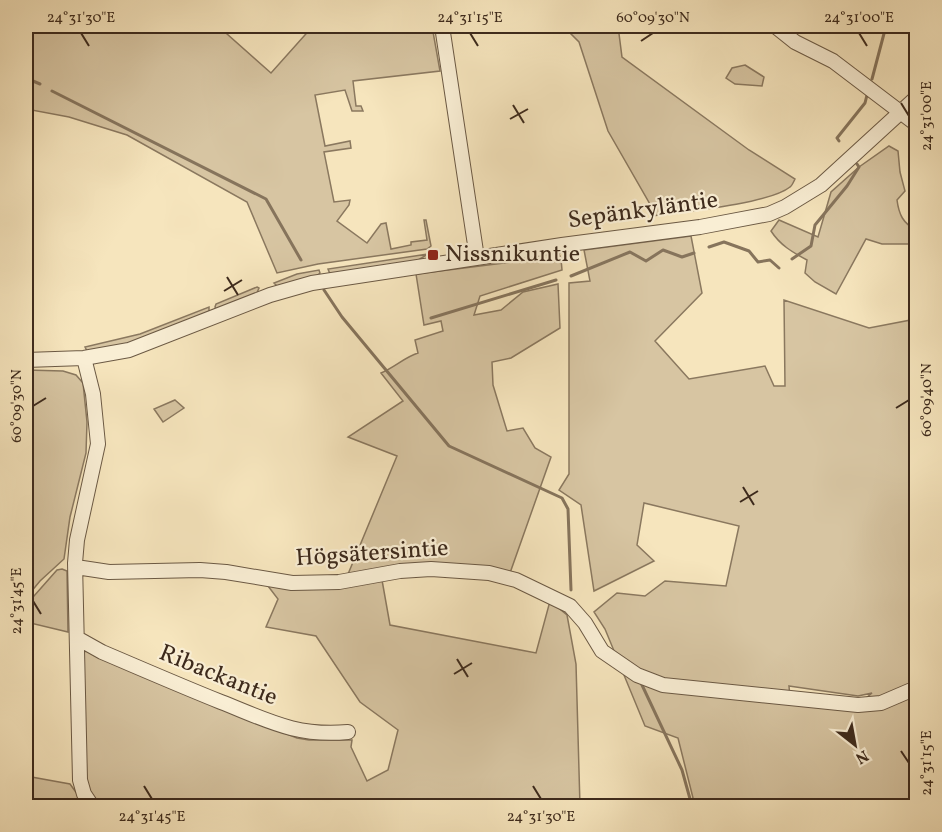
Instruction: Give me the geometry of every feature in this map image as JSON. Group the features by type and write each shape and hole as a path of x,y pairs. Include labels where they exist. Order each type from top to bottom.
{"street":[{"path":"442,26 477,258"},
{"path":"775,26 795,42 833,61 916,124"},
{"name":"Sepänkyläntie","path":"26,360 103,356 139,346 299,286 700,227 769,214 821,185 916,98"},
{"path":"84,358 93,394 98,444 77,540 75,567 80,780 84,794 92,807"},
{"name":"Högsätersintie","path":"75,567 109,572 200,570 292,583 339,582 400,571 431,569 489,573 516,580 570,606 585,623 602,651 637,675 663,685 858,705 881,703 916,688"},
{"name":"Ribackantie","path":"77,638 102,652 266,721 324,735 348,732"}],"shaded area":[{"path":"26,26 218,26 271,73 313,26 432,26 440,71 353,81 356,106 361,106 363,111 352,111 345,90 315,95 325,146 350,141 351,148 324,152 334,202 350,200 337,221 367,243 381,224 386,223 391,249 411,245 411,242 427,240 424,220 426,220 431,246 427,249 318,264 277,273 247,202 127,135 69,117 26,109"},
{"path":"563,26 618,26 622,57 749,150 795,179 791,186 779,193 745,203 651,216 651,206 608,131 579,42"},
{"path":"745,65 764,77 762,86 735,84 726,78 732,68"},
{"path":"889,146 898,151 905,191 897,200 899,210 902,218 916,230 916,238 911,244 882,244 866,239 836,294 815,282 805,273 807,260 787,248 771,231 779,220 818,237 831,192 859,167"},
{"path":"691,236 702,293 655,341 689,379 765,366 774,386 785,386 784,300 869,328 916,319 916,806 695,806 678,738 645,726 605,629 594,612 617,593 645,596 665,581 726,586 739,526 644,503 637,545 654,561 594,591 581,505 559,490 569,474 569,283 590,281 584,250","holes":["789,686 858,696 872,693 858,705 790,698"]},
{"path":"558,251 562,270 480,296 474,315 501,310 523,292 558,284 560,328 511,358 492,362 493,385 507,431 523,428 535,448 551,457 510,573 346,579 397,456 348,437 403,401 381,373 418,353 415,340 443,331 441,321 424,325 416,274 529,260"},
{"path":"428,254 415,262 330,274 328,269"},
{"path":"319,270 320,273 315,278 277,286 274,283 297,274"},
{"path":"259,288 256,295 216,309 216,304"},
{"path":"209,307 209,312 127,345 87,351 85,347 140,334"},
{"path":"26,370 63,371 76,375 83,383 87,422 86,453 70,517 64,559 40,581 26,598"},
{"path":"175,400 184,408 163,422 154,409"},
{"path":"57,570 67,571 68,632 26,622 26,605"},
{"path":"382,580 390,625 536,653 550,601 567,615 576,664 580,806 102,806 90,792 85,775 84,652 90,649 192,697 297,738 352,740 351,747 367,781 388,770 398,730 360,702 316,636 266,627 278,599 268,586 304,587"},
{"path":"26,776 70,784 86,806 26,806"}],"waterway":[{"path":"872,79 886,26"},
{"path":"26,78 40,84"},
{"path":"52,91 266,199 301,260"},
{"path":"839,141 837,138 865,103 867,95"},
{"path":"792,259 811,246 815,225 847,186 859,167 857,164"},
{"path":"709,247 724,242 749,251 758,262 770,260 779,268"},
{"path":"571,276 630,252 646,261 663,250 682,257 694,253"},
{"path":"431,318 556,280"},
{"path":"324,290 342,317 449,446 562,498 568,509 571,590"},
{"path":"642,685 682,770 692,806"}],"place":[{"name":"Nissnikuntie","path":"433,255"}]}
